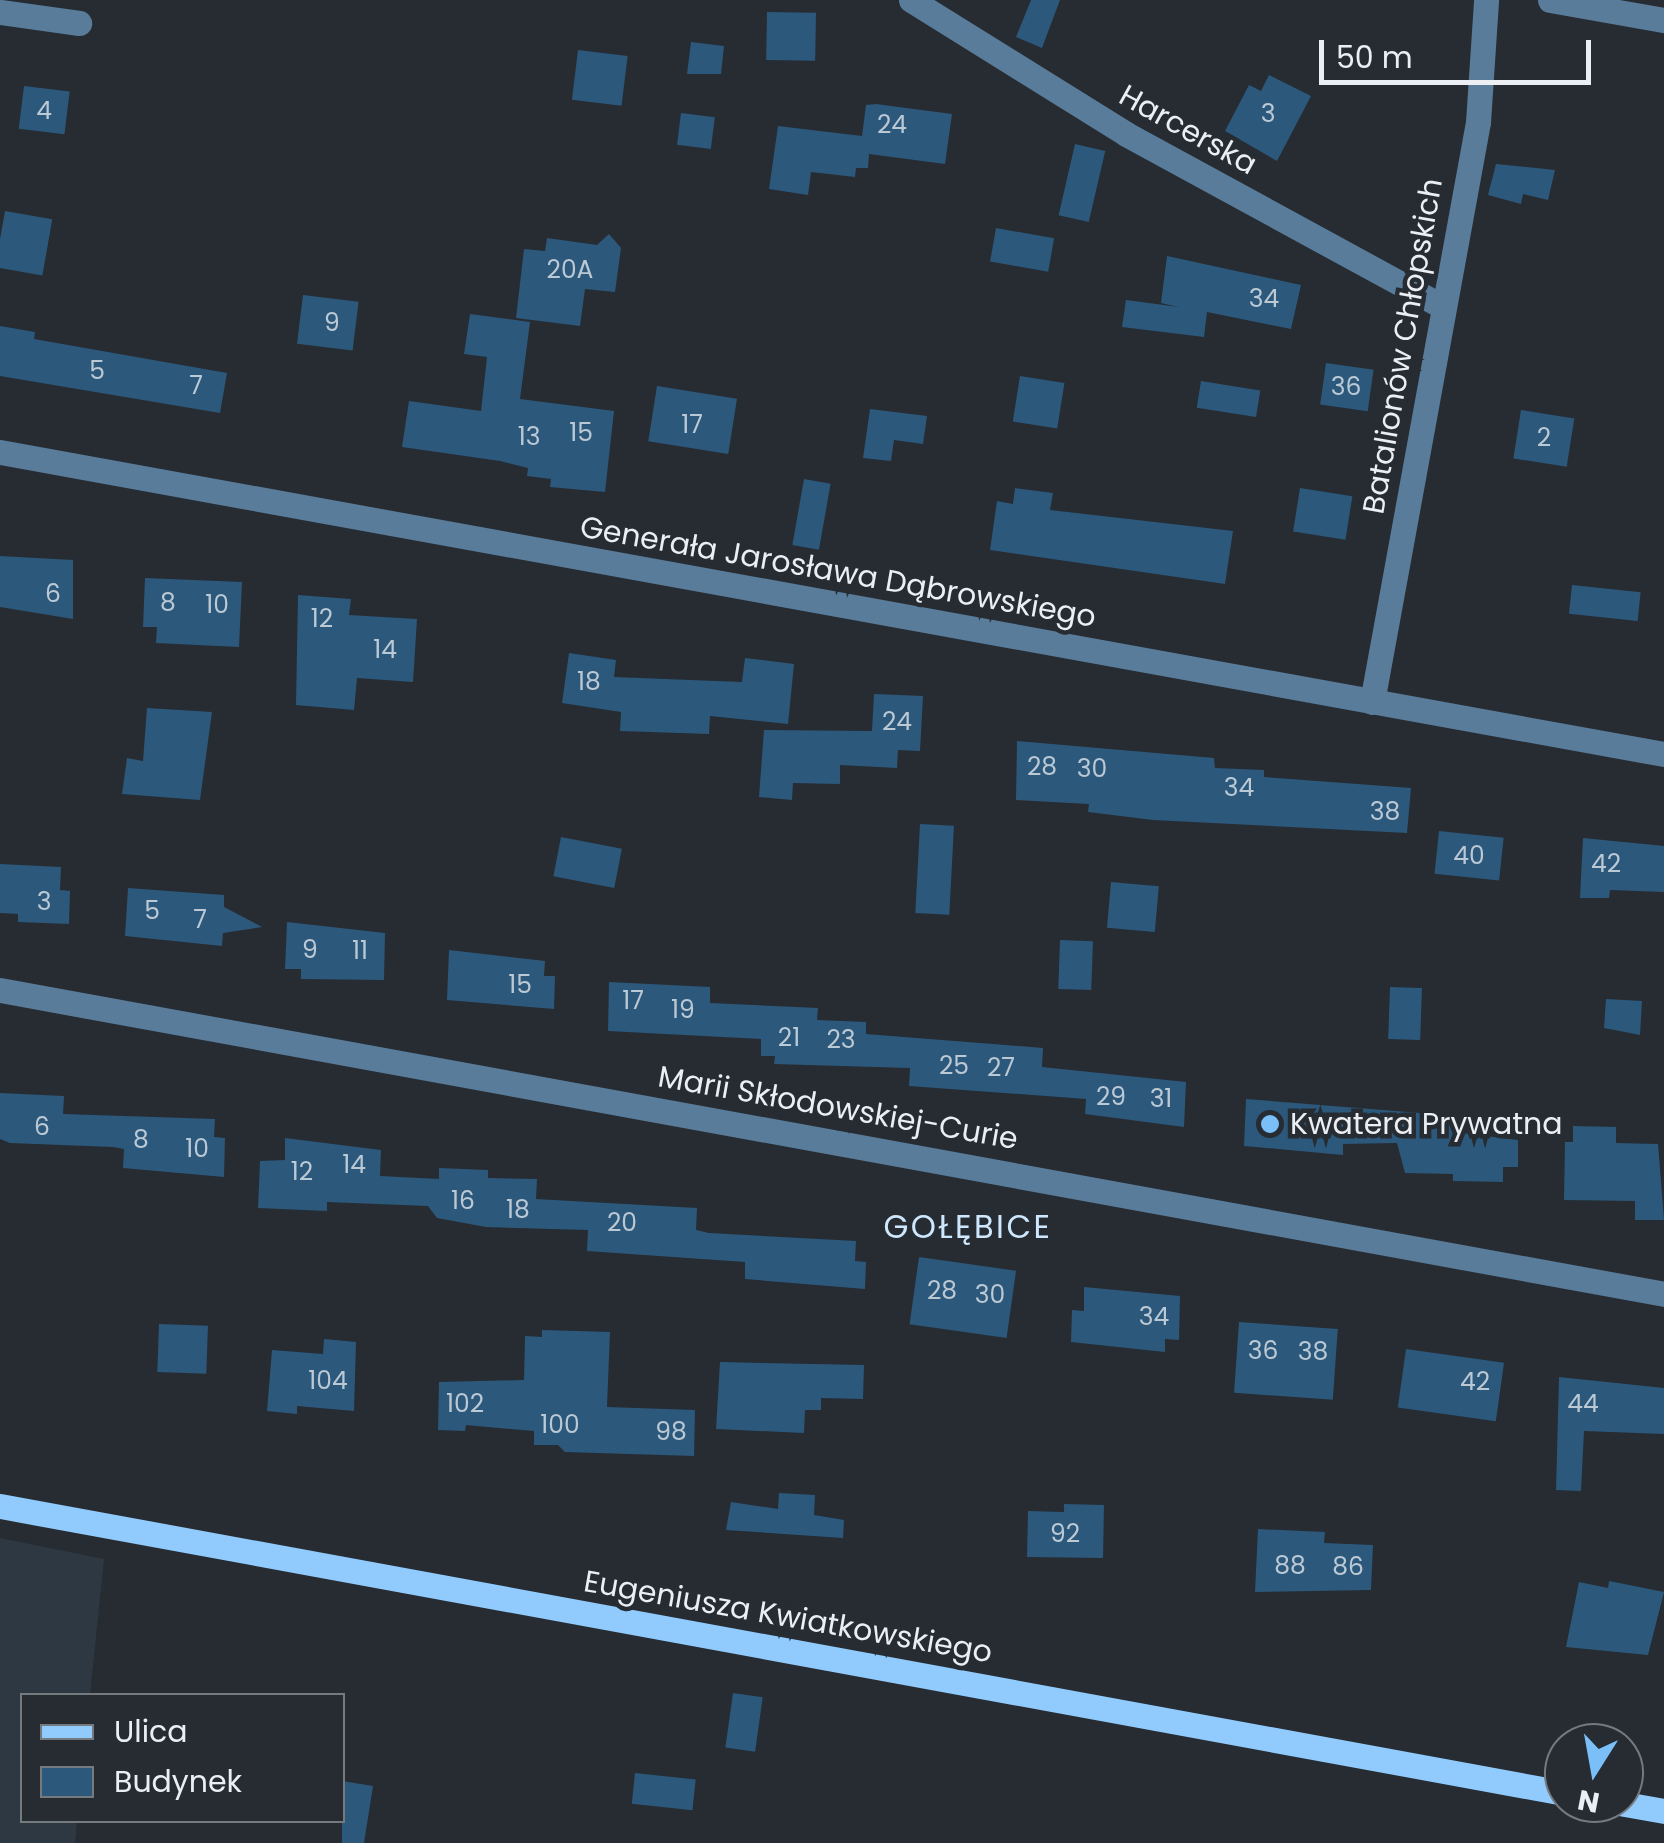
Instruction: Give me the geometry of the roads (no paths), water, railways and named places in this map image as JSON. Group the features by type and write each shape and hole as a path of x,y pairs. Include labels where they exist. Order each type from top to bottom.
{"main road":[{"name":"Eugeniusza Kwiatkowskiego","path":"0,1506 1544,1789"}],"street":[{"name":"Harcerska","path":"911,0 1126,134 1440,306"},
{"name":"Batalionów Chłopskich","path":"1372,702 1440,306 1478,122 1486,0"},
{"path":"1550,0 1664,20"},
{"path":"0,12 79,23"},
{"name":"Generała Jarosława Dąbrowskiego","path":"0,452 1664,754"},
{"name":"Marii Skłodowskiej-Curie","path":"0,990 1664,1294"}],"place":[{"name":"Kwatera Prywatna","path":"1270,1124"}],"district":[{"name":"GOŁĘBICE","path":"968,1227"}]}
